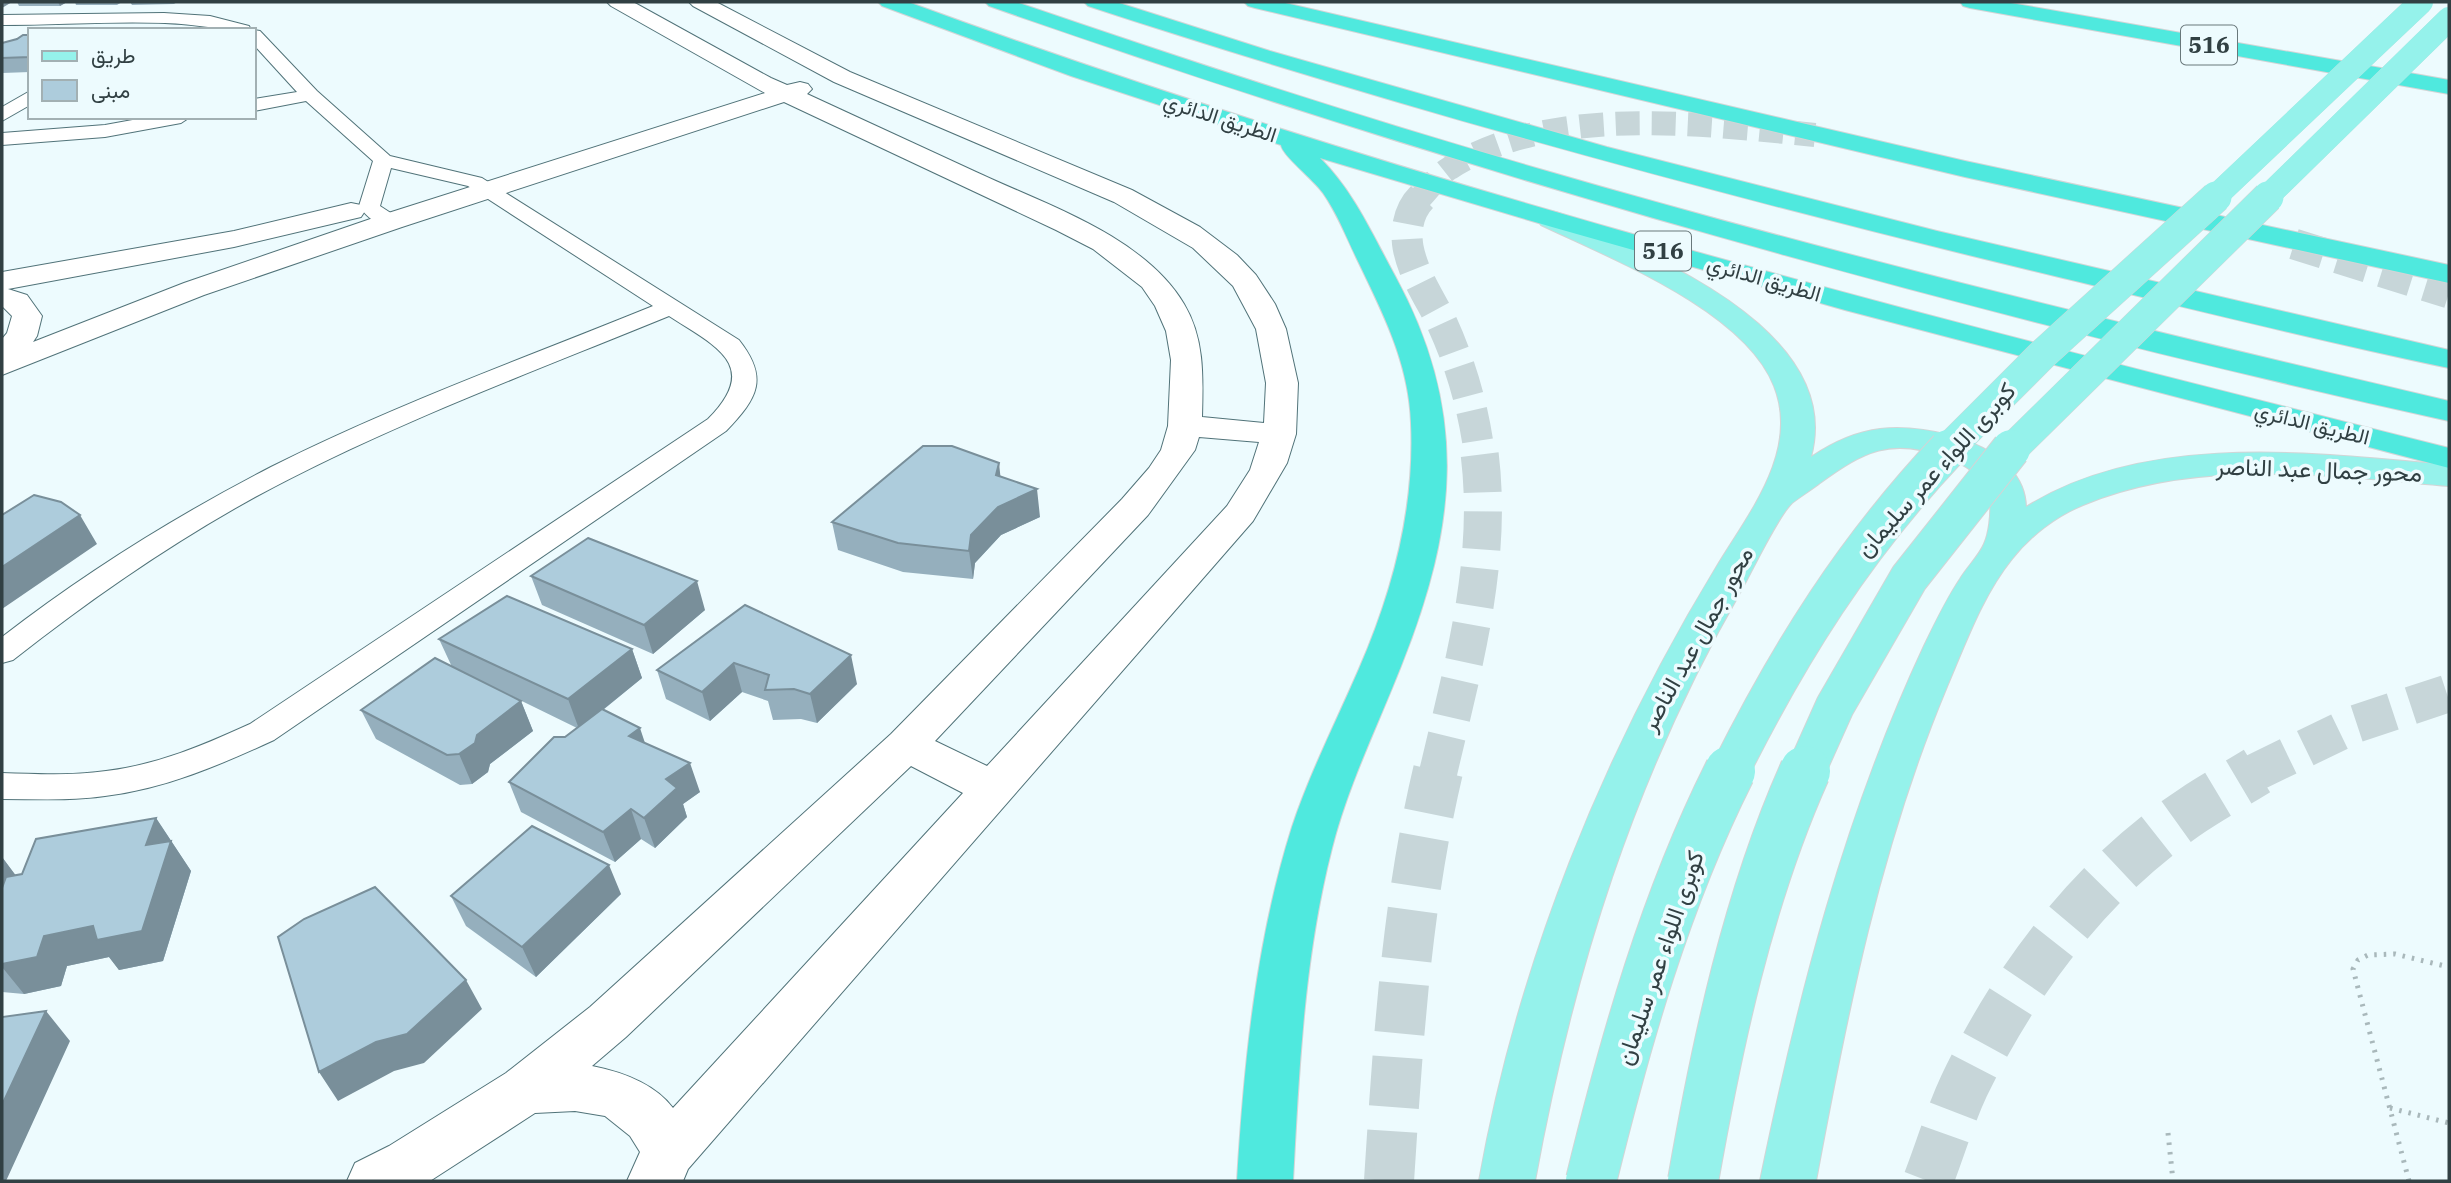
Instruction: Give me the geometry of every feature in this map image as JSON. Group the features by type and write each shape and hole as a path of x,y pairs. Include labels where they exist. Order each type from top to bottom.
{"highway":[{"name":"الطريق الدائري","path":"889,2 1034,55 1272,135 1551,219 1942,328 2449,458"},
{"name":"الطريق الدائري","path":"996,2 1292,102 1601,194 2017,305 2449,411"},
{"path":"1095,2 1337,79 1616,158 2071,271 2449,359"},
{"path":"1255,2 1965,169 2449,274"},
{"name":"516","path":"1970,2 2449,87"},
{"path":"1265,1181 1278,1024 1297,898 1323,801 1339,757 1400,620 1422,537 1430,483 1427,405 1420,369 1396,305 1333,185 1307,158 1272,135"}],"main road":[{"name":"كوبرى اللواء عمر سليمان","path":"1591,1181 1632,1031 1665,931 1703,834 1741,750 1780,676 1854,559 1892,510 2034,363 2298,120 2421,2"},
{"name":"كوبرى اللواء عمر سليمان","path":"1693,1181 1709,1091 1767,871 1800,783 1835,706 1909,578 2011,449 2449,19"},
{"name":"محور جمال عبد الناصر","path":"1507,1181 1516,1130 1544,1017 1604,832 1635,755 1668,687 1775,499 1792,463 1799,427 1797,406 1791,387 1767,348 1750,331 1708,299 1551,219"},
{"path":"1775,499 1857,444 1886,438 1920,439 1963,453 1996,475 2007,495 2001,547"},
{"name":"محور جمال عبد الناصر","path":"1788,1181 1831,971 1856,876 1883,792 1912,716 1942,649 1986,567 2001,547 2031,521 2067,499 2157,471 2268,463 2449,474"}],"street":[{"path":"375,1181 409,1164 526,1090 608,1022 906,745 1135,507 1178,450 1185,426 1187,360 1181,331 1170,305 1152,281 1103,243 1066,223 775,88 618,2"},
{"path":"662,1167 992,788 1240,513 1269,465 1279,434 1282,393 1278,353 1268,319 1251,289 1227,261 1167,219 1123,196 830,71 700,2"},
{"path":"128,28 142,18"},
{"path":"2,20 142,18 210,21 236,28"},
{"path":"2,786 83,786 128,780 174,769 220,752 262,732 717,425 741,396 746,381 746,368 730,345 476,185 383,160 310,95 256,37"},
{"path":"2,366 194,289 392,221 476,185 830,71"},
{"path":"256,105 310,95"},
{"path":"2,115 28,97"},
{"path":"2,139 105,131 170,119"},
{"path":"369,206 383,160"},
{"path":"2,281 234,239 369,206 476,185"},
{"path":"369,206 375,214 392,221"},
{"path":"2,296 16,301 27,316 22,336 2,357"},
{"path":"2,653 117,570 206,514 281,473 355,437 669,308"},
{"path":"1185,426 1279,434"},
{"path":"906,745 992,788"},
{"path":"526,1090 573,1086 616,1095 649,1118 662,1167"}],"path":[{"path":"2409,1181 2355,979 2355,961 2361,956 2382,953 2449,967"},
{"path":"2389,1108 2449,1123"},
{"path":"2168,1133 2173,1181"}],"building":[{"path":"28,35 28,57 2,58 2,43"},
{"path":"923,446 952,446 999,463 996,475 1037,489 998,507 971,535 969,551 898,543 832,522"},
{"path":"34,495 61,502 80,515 2,567 2,515"},
{"path":"588,538 697,581 644,625 531,576"},
{"path":"507,596 632,649 568,699 439,639"},
{"path":"745,605 851,655 810,694 794,689 765,690 769,675 734,663 702,692 657,670"},
{"path":"435,658 521,701 477,735 475,743 459,754 447,755 361,710"},
{"path":"602,709 640,728 629,736 690,763 666,779 677,788 644,818 631,809 603,832 509,782 554,737 565,737"},
{"path":"156,818 146,845 171,841 142,931 97,940 93,926 44,936 37,957 2,964 2,888 6,877 22,874 36,839"},
{"path":"532,826 609,865 522,947 451,896"},
{"path":"375,887 466,980 407,1034 376,1042 319,1072 278,937 304,919"},
{"path":"46,1011 2,1105 2,1017"}],"tunnel":[{"path":"1420,198 1450,168 1490,148 1534,134 1628,123 1724,127 1815,135"},
{"path":"1422,197 1409,220 1407,233 1410,257 1460,368 1479,451"},
{"path":"2294,244 2449,293"},
{"path":"1438,773 1474,612 1482,531 1483,490 1479,449"},
{"path":"2254,773 2355,724 2449,693"},
{"path":"1389,1181 1400,1026 1411,924 1438,771"},
{"path":"1928,1181 1959,1097 1985,1046 2033,969 2060,933 2090,898 2156,837 2193,810 2257,771"}]}
